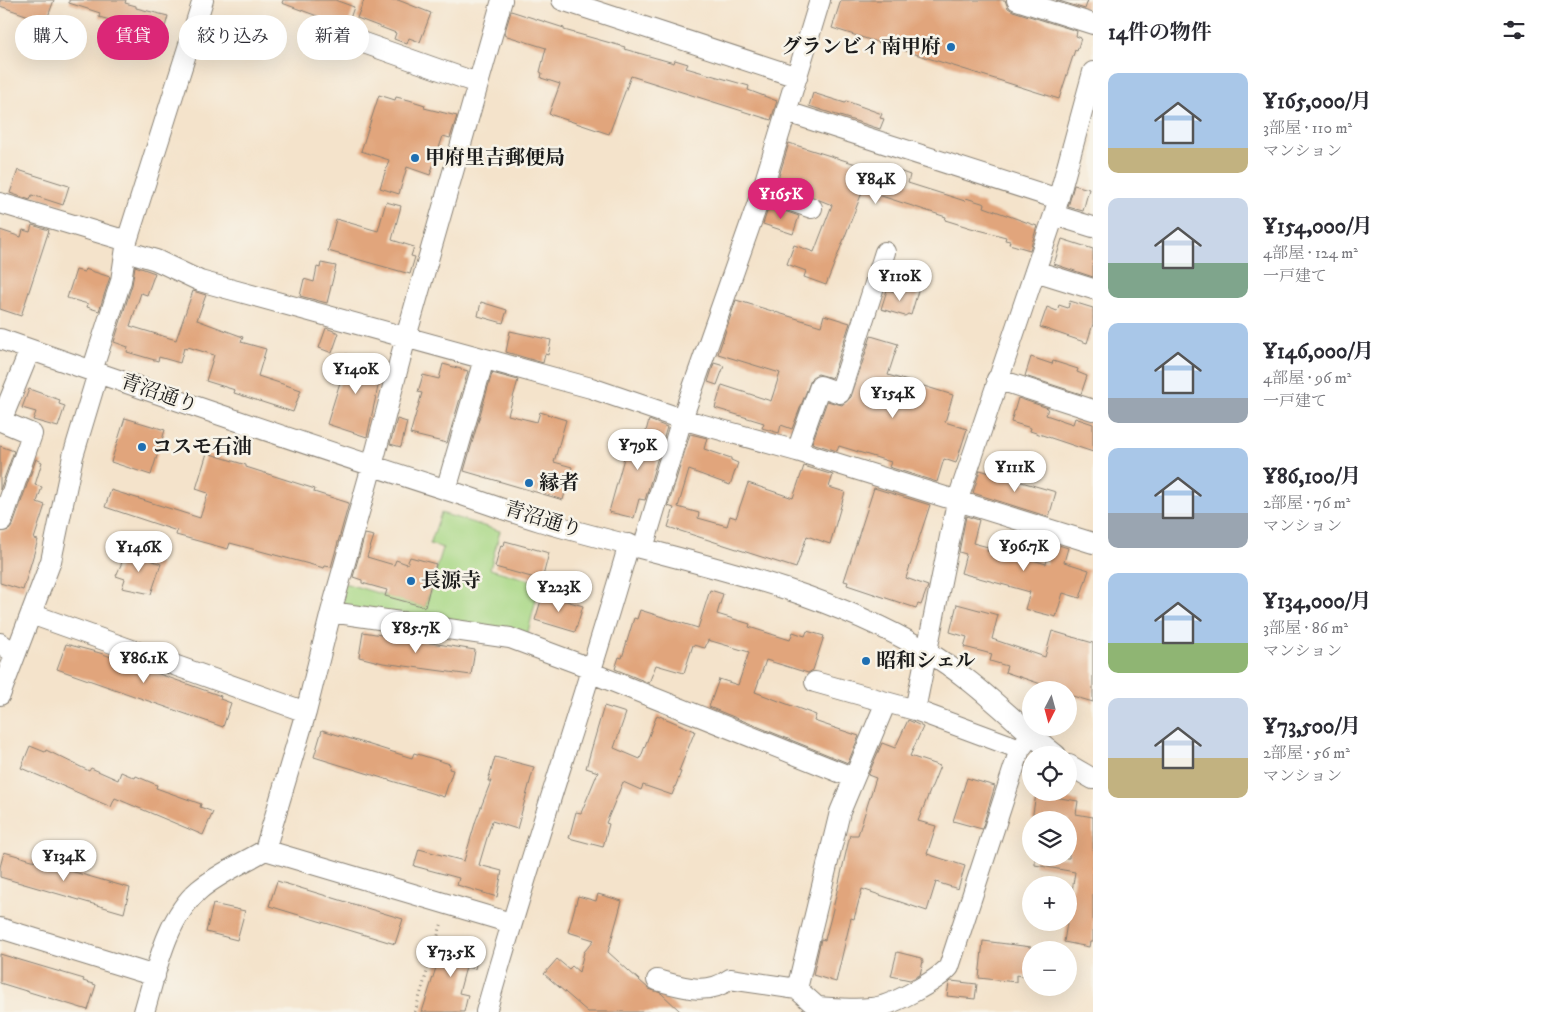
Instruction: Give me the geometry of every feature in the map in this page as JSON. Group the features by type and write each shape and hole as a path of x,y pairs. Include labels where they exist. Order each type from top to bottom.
{"street":[{"path":"0,695 8,649 31,614 51,561 95,372 121,281 126,246 203,0"},
{"path":"144,1012 171,930 187,902 212,881 265,850 306,712 331,612 406,337 502,0"},
{"path":"562,0 797,77"},
{"path":"486,1012 511,923 592,671 762,190 820,0"},
{"path":"1016,0 1093,24"},
{"path":"369,45 477,83"},
{"path":"915,710 957,502 997,378 1056,207 1093,72"},
{"path":"786,112 1056,207 1093,227"},
{"path":"762,190 812,208"},
{"path":"0,203 126,246 200,281 591,388 682,419 797,451 1093,543"},
{"path":"797,451 820,386 840,393 885,252"},
{"path":"1035,271 1093,289"},
{"name":"青沼通り","path":"0,339 372,466 556,526 636,546 818,600 858,615 926,651 959,672 1025,742 1035,746"},
{"path":"2,521 32,434 1,422 5,397 30,350"},
{"path":"446,490 484,358"},
{"path":"997,378 1093,410"},
{"path":"331,612 510,638 854,778"},
{"path":"31,614 306,712"},
{"path":"657,980 688,989 719,987 730,979 797,989 816,1010 872,1008 896,1006 938,977 952,961 1025,742 814,682"},
{"path":"797,989 840,812 886,702"},
{"path":"1077,770 1093,779"},
{"path":"265,850 511,923"},
{"path":"0,928 155,976"}],"path":[{"path":"415,1012 448,904"}],"green space":[{"path":"441,513 500,531 490,569 540,583 526,640 340,607 344,583 425,607 443,548 430,544"}],"building":[{"path":"0,0 54,0 49,15 26,15 0,6"},
{"path":"69,0 126,0 125,3 136,6 136,8 164,15 100,15 100,13 69,3"},
{"path":"283,0 335,0 354,7 351,15 314,15 282,3"},
{"path":"364,0 398,0 431,13 420,42 409,38 407,44 394,39 396,33 369,23 369,15 358,15"},
{"path":"841,0 1005,0 1008,8 1013,11 1077,31 1076,36 1081,38 1077,51 1075,50 1059,99 832,28"},
{"path":"1056,0 1088,0 1085,9"},
{"path":"511,11 564,28 564,30 625,47 624,49 674,63 675,60 688,64 686,68 749,86 748,90 777,101 771,120 631,76 609,134 549,114 560,84 541,78 542,73 540,72 546,48 504,35"},
{"path":"813,93 845,103 846,101 882,114 880,118 884,119 880,129 809,106"},
{"path":"379,95 395,100 396,97 409,100 425,105 424,108 457,116 450,138 443,136 430,175 407,167 399,194 380,188 389,160 361,151"},
{"path":"789,143 856,164 856,166 888,177 891,168 910,175 908,183 965,201 966,198 985,204 984,207 1037,226 1030,250 1009,244 1010,241 1005,240 1006,237 945,220 946,217 863,190 826,285 804,277 806,271 787,264 794,245 814,252 832,205 777,183"},
{"path":"18,170 69,186 63,205 32,195 30,200 10,193"},
{"path":"1074,185 1089,189 1083,211 1068,207"},
{"path":"386,202 401,206 392,240 414,247 411,256 415,257 410,274 328,251 336,219 378,231"},
{"path":"769,206 799,216 793,234 763,224"},
{"path":"32,225 49,230 21,316 0,309 0,230 21,237 23,230 30,232"},
{"path":"1062,239 1093,249 1093,277 1054,264"},
{"path":"321,263 336,266 327,303 300,296 304,279 314,282 317,267 320,268"},
{"path":"135,266 155,273 147,295 141,293 130,326 176,340 193,291 206,295 197,320 243,337 241,342 266,349 258,376 301,390 293,412 234,393 235,390 206,381 214,355 188,347 187,349 184,348 180,363 159,357 158,361 127,352 128,347 114,342 132,285"},
{"path":"85,269 110,277 99,311 87,307 88,304 67,298 76,270 84,272"},
{"path":"905,287 918,291 911,315 905,316 881,309 887,290 903,293"},
{"path":"736,300 821,326 824,315 850,323 832,378 818,374 812,377 792,429 781,425 779,433 762,428 764,423 715,408 722,385 771,401 780,373 718,354"},
{"path":"1070,301 1093,308 1093,324 1087,343 1040,327 1047,307 1057,311 1059,305 1068,308"},
{"path":"481,302 507,310 503,323 478,316"},
{"path":"326,328 339,333 332,353 319,348"},
{"path":"510,331 551,340 548,355 545,354 543,363 506,352"},
{"path":"871,336 898,344 888,375 953,395 945,422 967,429 956,463 944,459 937,482 889,467 891,462 839,446 837,451 812,443 827,401 842,405 851,397"},
{"path":"346,354 383,364 367,437 327,424 342,376"},
{"path":"1031,357 1052,364 1053,361 1078,369 1077,372 1087,376 1081,394 1025,376"},
{"path":"714,363 724,366 717,385 708,382"},
{"path":"443,364 468,371 447,443 410,434 422,393 418,392 423,375 439,379"},
{"path":"492,373 518,380 508,415 537,422 540,412 566,420 554,462 572,467 563,500 464,471"},
{"path":"29,389 60,400 59,404 65,406 58,427 33,420 36,412 22,408"},
{"path":"1018,398 1048,408 1046,415 1073,424 1075,418 1093,424 1093,452 1030,431 1031,428 1011,422"},
{"path":"125,418 165,430 151,475 111,462"},
{"path":"397,419 407,422 401,447 390,444"},
{"path":"649,420 667,427 645,500 639,499 634,518 609,512 629,440 643,443"},
{"path":"690,434 707,438 704,449 731,458 731,460 738,463 730,485 689,470 678,507 699,513 698,518 727,526 730,516 736,518 748,483 793,498 804,466 833,475 829,487 845,492 830,544 807,536 796,568 668,527 674,508 668,506"},
{"path":"0,446 14,451 0,490"},
{"path":"207,453 315,489 314,492 349,503 331,567 325,566 324,568 230,543 228,549 176,535 177,531 105,507 111,490 200,518 208,493 196,489"},
{"path":"36,459 42,462 35,485 42,487 37,502 45,505 34,539 38,540 23,590 0,583 0,532 9,530 13,525"},
{"path":"980,470 1056,492 1049,517 973,493"},
{"path":"874,488 930,505 906,578 928,586 921,605 918,604 916,608 847,585 848,582 844,581"},
{"path":"966,516 979,520 973,543 988,547 987,551 1015,559 1016,555 1046,564 1052,543 1068,548 1064,562 1089,570 1080,598 1063,593 1056,617 1025,609 1030,592 961,573 966,554 959,552"},
{"path":"365,534 374,536 367,557 394,565 396,560 407,564 410,557 436,564 425,607 385,596 387,590 362,583 362,580 353,577"},
{"path":"505,541 549,553 542,580 495,567 501,545 504,546"},
{"path":"127,551 161,564 151,594 122,588 125,579 116,576"},
{"path":"710,590 723,594 717,614 750,624 749,627 790,640 793,632 805,636 807,631 824,636 813,670 808,673 766,660 755,692 816,715 814,721 859,736 848,763 709,707 719,679 738,685 749,652 708,640 705,648 693,645 684,673 656,665 649,683 615,669 619,657 622,658 634,618 637,619 640,610 698,628"},
{"path":"543,594 583,606 575,632 535,620"},
{"path":"957,604 998,615 992,639 1045,657 1052,631 1093,643 1093,702 1078,698 1078,681 1032,681 1005,672 1007,666 990,661 992,654 964,647 967,637 950,632"},
{"path":"363,632 475,650 471,675 383,663 359,657"},
{"path":"66,644 100,653 221,696 220,699 231,703 223,727 57,669"},
{"path":"604,706 626,713 614,748 640,759 657,715 695,731 679,771 681,772 672,795 643,785 641,790 623,782 606,823 609,824 603,847 569,838 576,812 581,813 598,772 586,768"},
{"path":"908,720 923,727 910,756 940,766 918,821 936,826 927,854 965,866 958,889 936,882 927,911 862,889 854,919 851,918 836,982 813,975 821,939 825,940 850,835 858,835 876,778 868,775 882,743 895,748"},
{"path":"322,730 412,758 414,753 450,764 449,769 453,770 444,797 314,757"},
{"path":"30,746 45,752 46,750 89,771 91,768 118,780 121,772 135,778 136,776 157,785 156,788 201,804 200,807 213,812 203,835 115,798 111,807 21,768"},
{"path":"495,757 534,767 517,829 492,821 479,865 502,871 497,897 457,885 459,878 414,866 419,849 464,861 476,820 491,781 488,781"},
{"path":"967,778 995,786 982,829 953,821"},
{"path":"1035,801 1078,801 1076,811 1033,811"},
{"path":"1077,814 1093,817 1093,942 1090,942 1089,947 1077,945 1077,941 1064,941 1066,931 1077,931 1077,876 1074,876 1075,872 1041,866 1077,866"},
{"path":"4,852 130,888 124,913 0,877 0,867"},
{"path":"277,881 403,919 395,944 269,906"},
{"path":"598,894 622,901 608,952 649,989 661,993 681,1012 588,1012 544,974 557,959 569,969 572,966 579,972 584,952 594,940 568,932 578,896 596,901"},
{"path":"213,904 245,911 237,940 206,932"},
{"path":"445,939 480,949 475,969 466,967 459,993 468,995 464,1012 422,1012"},
{"path":"983,941 1022,946 1022,976 1016,975 1016,982 979,978"},
{"path":"897,952 921,958 923,961 920,975 910,980 891,976"},
{"path":"0,954 84,979 83,981 96,985 88,1010 0,983"},
{"path":"951,981 977,984 975,999 947,996"}],"place":[{"name":"グランビィ南甲府","path":"951,47"},
{"name":"甲府里吉郵便局","path":"415,158"},
{"name":"コスモ石油","path":"142,447"},
{"name":"縁者","path":"529,483"},
{"name":"長源寺","path":"411,581"},
{"name":"昭和シェル","path":"866,661"}]}
